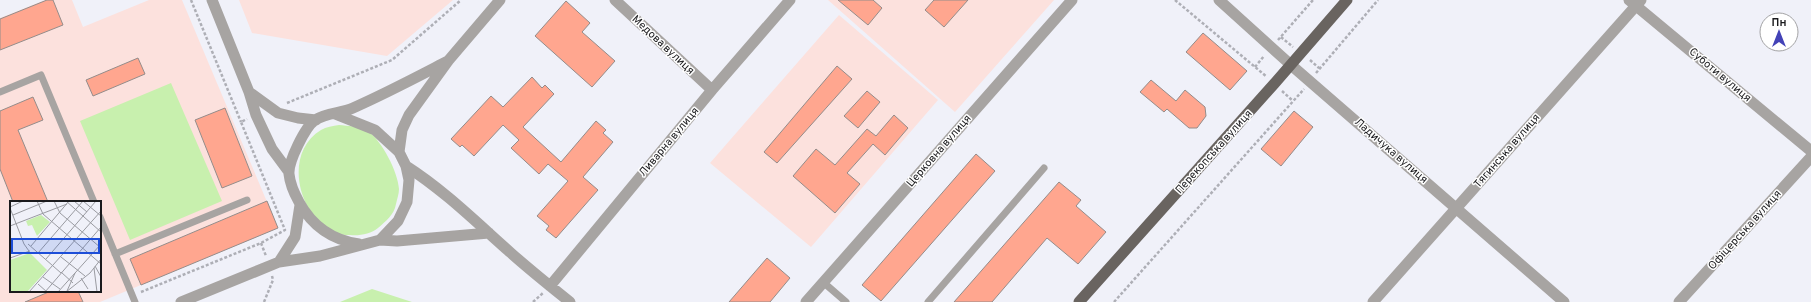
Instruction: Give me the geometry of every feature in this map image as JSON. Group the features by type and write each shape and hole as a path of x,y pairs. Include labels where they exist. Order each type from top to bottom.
{"main road":[{"name":"Перекопська вулиця","path":"1079,302 1291,65 1347,0"}],"street":[{"path":"212,0 249,92 256,115 272,149 289,172 292,190 300,205 325,233 346,242 363,245"},
{"path":"399,152 402,130 409,115 448,61 500,0"},
{"name":"Медова вулиця","path":"615,0 712,90"},
{"name":"Ливарна вулиця","path":"550,286 712,90 790,0"},
{"name":"Церковна вулиця","path":"806,302 1072,0"},
{"name":"Ладичука вулиця","path":"1219,0 1291,65 1564,302"},
{"name":"Суботи вулиця","path":"1636,2 1811,151"},
{"name":"Тягинська вулиця","path":"1373,302 1636,2"},
{"path":"249,92 278,113 298,118 316,120 352,109 448,61"},
{"path":"335,114 375,130 399,152 406,166 409,180 407,202 398,221 380,240"},
{"path":"289,172 299,142 308,128 316,120"},
{"name":"Офіцерська вулиця","path":"1679,302 1811,158"},
{"path":"406,166 422,176 468,213 489,233 570,302"},
{"path":"274,263 295,237 300,205"},
{"path":"181,302 274,263 320,256 380,240 397,241 489,233"}],"lane":[{"path":"0,92 41,75 94,201"},
{"path":"928,302 1044,168"},
{"path":"115,254 247,200"},
{"path":"101,219 134,300"},
{"path":"823,282 846,302"}],"path":[{"path":"191,0 241,122"},
{"path":"1175,0 1293,101"},
{"path":"1255,67 1313,0"},
{"path":"1114,302 1311,81 1319,68 1378,0"},
{"path":"134,300 139,293 261,243 285,230"},
{"path":"264,302 272,280 274,263"}],"shaded area":[{"path":"45,0 72,0 83,27 149,0 182,0 278,228 100,302 0,302 0,18"},
{"path":"239,0 453,0 387,56 252,33"},
{"path":"828,0 1054,0 955,112"},
{"path":"839,15 938,100 811,247 710,163"}],"green space":[{"path":"171,83 222,201 130,240 80,121"},
{"path":"339,125 354,126 368,131 384,149 396,174 398,182 398,195 392,215 372,232 361,235 336,234 320,223 311,212 304,198 300,183 299,168 302,153 309,140 323,129"},
{"path":"372,289 412,302 340,302"}],"building":[{"path":"47,0 53,0 63,25 0,50 0,19"},
{"path":"838,0 873,0 882,8 868,25"},
{"path":"934,0 968,0 944,27 925,10"},
{"path":"566,1 590,23 582,32 615,61 592,87 535,36"},
{"path":"1203,33 1247,71 1230,90 1186,52"},
{"path":"138,58 145,74 93,96 86,80"},
{"path":"837,66 852,79 777,163 764,152"},
{"path":"532,77 542,88 545,85 554,94 523,127 561,162 596,121 606,130 603,133 613,142 583,177 598,190 556,238 546,230 549,226 537,216 568,181 548,164 539,174 511,148 519,140 503,125 474,156 462,145 460,147 451,139 491,96 503,107"},
{"path":"1151,80 1176,101 1185,90 1205,107 1206,116 1197,128 1189,128 1167,109 1164,112 1140,92"},
{"path":"867,91 880,102 858,128 844,116"},
{"path":"33,97 43,120 18,130 48,201 13,201 0,169 0,111"},
{"path":"225,108 252,176 222,188 195,120"},
{"path":"1294,111 1313,127 1281,166 1261,149"},
{"path":"894,115 908,128 885,155 873,144 847,173 860,184 835,213 793,176 816,149 835,165 867,129 876,136"},
{"path":"976,154 995,171 881,301 862,285"},
{"path":"1059,182 1081,200 1076,206 1106,232 1078,264 1047,238 992,302 954,302"},
{"path":"267,201 278,228 141,285 130,259"},
{"path":"767,258 790,278 770,302 729,302"},
{"path":"49,292 78,292 83,302 25,302"}]}
